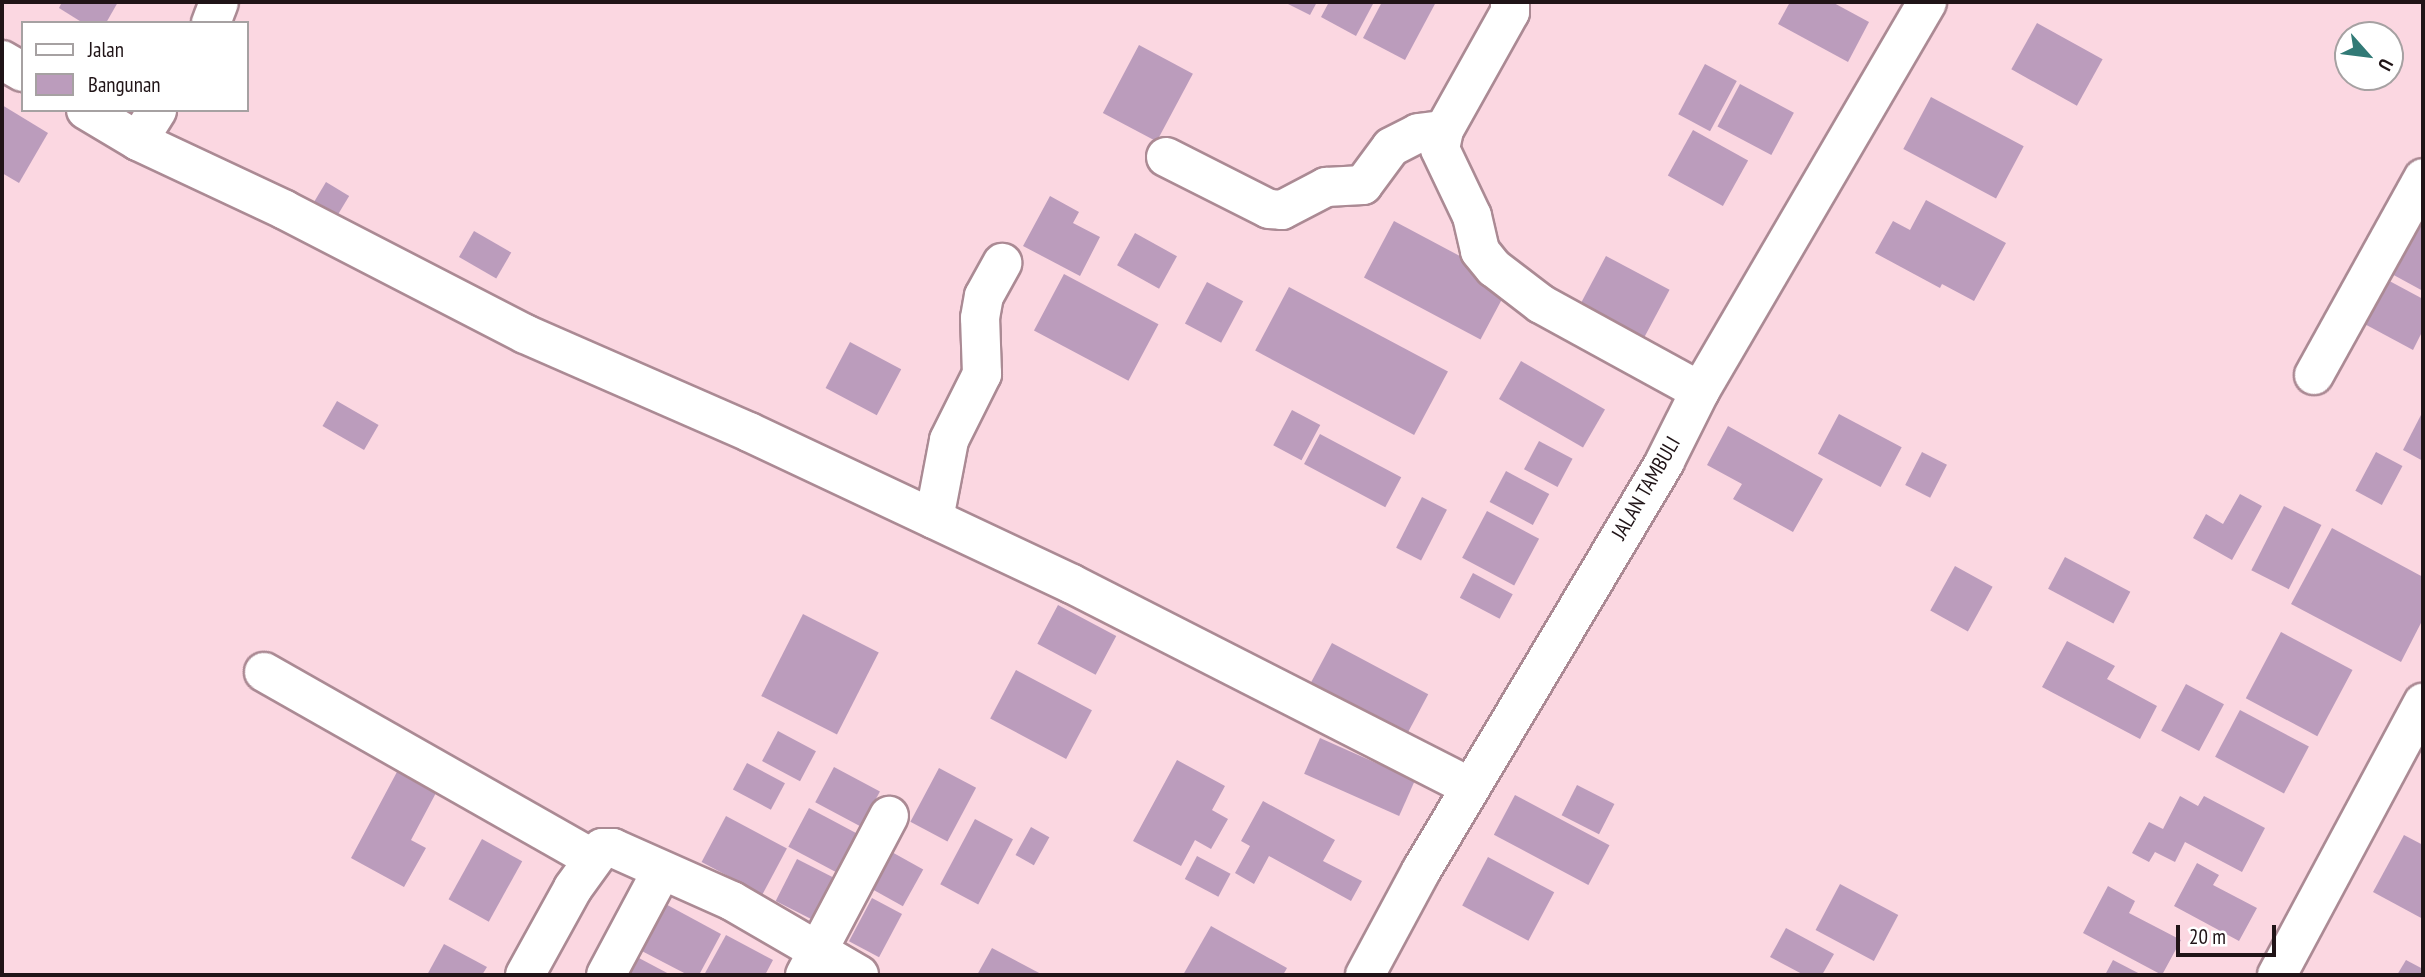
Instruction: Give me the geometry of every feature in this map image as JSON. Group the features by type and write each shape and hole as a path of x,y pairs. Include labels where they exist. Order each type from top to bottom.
{"street":[{"path":"212,21 219,2"},
{"path":"1510,2 1510,12 1444,130 1443,158 1472,216 1480,251 1494,268 1562,317 1700,391"},
{"name":"JALAN TAMBULI","path":"1365,975 1470,786 1665,461 1700,391 1927,2"},
{"path":"2,60 21,71"},
{"path":"94,112 147,126 285,210 525,334 934,519 1470,786"},
{"path":"1166,157 1269,209 1282,211 1326,187 1363,185 1391,147 1419,133 1444,130"},
{"path":"2314,375 2423,178"},
{"path":"934,519 949,440 982,374 980,317 984,296 1002,263"},
{"path":"264,672 593,859"},
{"path":"2277,975 2423,703"},
{"path":"811,964 889,816"},
{"path":"526,975 593,859 603,849 613,848 661,873 732,901 811,964 859,975"},
{"path":"606,975 661,873"}],"building":[{"path":"62,2 118,2 107,21 80,21 59,8"},
{"path":"1284,2 1317,2 1310,15"},
{"path":"1329,2 1374,2 1356,36 1321,17"},
{"path":"1382,2 1436,2 1405,60 1363,38"},
{"path":"1790,2 1832,2 1869,22 1848,62 1778,24"},
{"path":"2037,23 2103,59 2077,106 2011,69"},
{"path":"1139,45 1193,74 1157,142 1103,113"},
{"path":"1705,64 1737,81 1710,131 1678,114"},
{"path":"1740,84 1794,113 1771,155 1717,126"},
{"path":"1931,97 2024,146 1996,198 1903,149"},
{"path":"2,105 48,133 19,183 2,173"},
{"path":"1693,130 1748,161 1723,206 1668,175"},
{"path":"326,182 349,196 332,225 308,211"},
{"path":"1050,196 1079,212 1073,223 1100,237 1080,276 1023,246"},
{"path":"1926,200 2006,243 1974,301 1942,284 1940,288 1875,253 1893,221 1910,230"},
{"path":"2405,217 2423,227 2423,291 2379,267"},
{"path":"1394,221 1511,283 1481,339 1364,278"},
{"path":"474,231 511,252 496,278 459,257"},
{"path":"1135,233 1177,256 1159,289 1117,265"},
{"path":"1606,256 1670,290 1644,338 1580,305"},
{"path":"1064,274 1158,324 1128,381 1034,331"},
{"path":"2382,277 2423,299 2423,330 2413,350 2359,321"},
{"path":"1207,282 1243,301 1221,343 1185,323"},
{"path":"1289,287 1448,372 1414,435 1255,351"},
{"path":"850,342 901,369 877,415 826,388"},
{"path":"1521,361 1605,410 1583,448 1499,399"},
{"path":"337,401 379,425 364,450 322,426"},
{"path":"1292,410 1320,425 1301,460 1273,445"},
{"path":"2423,411 2423,461 2403,450"},
{"path":"1839,414 1902,447 1881,487 1818,454"},
{"path":"1728,426 1823,479 1793,532 1733,499 1742,484 1707,465"},
{"path":"1320,434 1401,477 1385,507 1304,464"},
{"path":"1539,441 1573,459 1558,487 1524,469"},
{"path":"1922,452 1947,465 1930,498 1905,485"},
{"path":"2376,452 2402,466 2382,505 2355,491"},
{"path":"1506,471 1549,494 1533,525 1490,502"},
{"path":"2240,494 2262,506 2232,560 2193,538 2206,514 2223,524"},
{"path":"1422,497 1447,510 1421,560 1396,548"},
{"path":"2284,506 2321,525 2289,589 2251,570"},
{"path":"1487,511 1539,539 1514,585 1462,558"},
{"path":"2332,528 2423,577 2423,619 2401,662 2291,604"},
{"path":"2065,557 2130,592 2113,624 2048,589"},
{"path":"1955,566 1993,587 1968,631 1930,611"},
{"path":"1473,573 1513,594 1500,619 1460,598"},
{"path":"1058,605 1116,636 1096,675 1037,644"},
{"path":"803,614 879,653 837,735 761,696"},
{"path":"2281,632 2353,670 2317,736 2246,698"},
{"path":"2067,641 2115,666 2107,679 2157,706 2140,739 2042,687"},
{"path":"1332,643 1428,694 1405,737 1309,686"},
{"path":"1016,670 1092,710 1066,759 990,719"},
{"path":"2186,684 2224,704 2199,751 2161,731"},
{"path":"2240,710 2309,747 2284,793 2215,757"},
{"path":"778,731 816,751 800,781 762,761"},
{"path":"1320,738 1415,780 1399,816 1304,774"},
{"path":"1177,760 1225,786 1212,810 1228,819 1211,849 1195,840 1181,866 1133,841"},
{"path":"747,763 785,783 771,810 733,789"},
{"path":"834,767 880,791 861,827 815,802"},
{"path":"939,768 976,788 947,842 910,822"},
{"path":"398,770 437,791 411,840 426,848 404,887 351,858"},
{"path":"1577,785 1614,804 1599,834 1562,815"},
{"path":"1515,795 1609,845 1588,885 1494,835"},
{"path":"2180,796 2198,806 2204,796 2265,828 2242,872 2185,842 2175,862 2155,852 2149,862 2132,853 2149,822 2163,829"},
{"path":"1263,801 1335,840 1323,861 1362,881 1351,901 1269,856 1254,884 1235,873 1250,846 1241,841"},
{"path":"809,808 860,835 840,874 788,847"},
{"path":"726,816 787,848 763,894 702,862"},
{"path":"975,819 1013,839 978,905 940,884"},
{"path":"1031,827 1049,837 1034,865 1015,855"},
{"path":"2404,835 2423,845 2423,919 2373,892"},
{"path":"482,839 522,861 489,922 449,899"},
{"path":"890,851 923,869 903,906 870,888"},
{"path":"1197,856 1231,874 1218,897 1185,879"},
{"path":"1488,857 1554,892 1528,941 1462,906"},
{"path":"797,859 844,883 823,925 776,901"},
{"path":"2197,863 2219,875 2213,885 2257,908 2239,941 2174,906"},
{"path":"1840,884 1898,915 1874,961 1816,930"},
{"path":"2108,886 2135,901 2129,913 2181,940 2162,975 2083,933"},
{"path":"872,898 902,914 879,957 849,941"},
{"path":"660,901 721,934 699,975 688,975 636,948"},
{"path":"1211,926 1287,968 1283,975 1183,975"},
{"path":"1786,928 1834,954 1822,975 1804,975 1770,957"},
{"path":"726,935 773,960 765,975 704,975"},
{"path":"444,944 487,967 482,975 427,975"},
{"path":"992,948 1043,975 977,975"},
{"path":"637,957 671,975 628,975"},
{"path":"2113,960 2142,975 2105,975"},
{"path":"2406,960 2423,969 2423,975 2397,975"}]}
